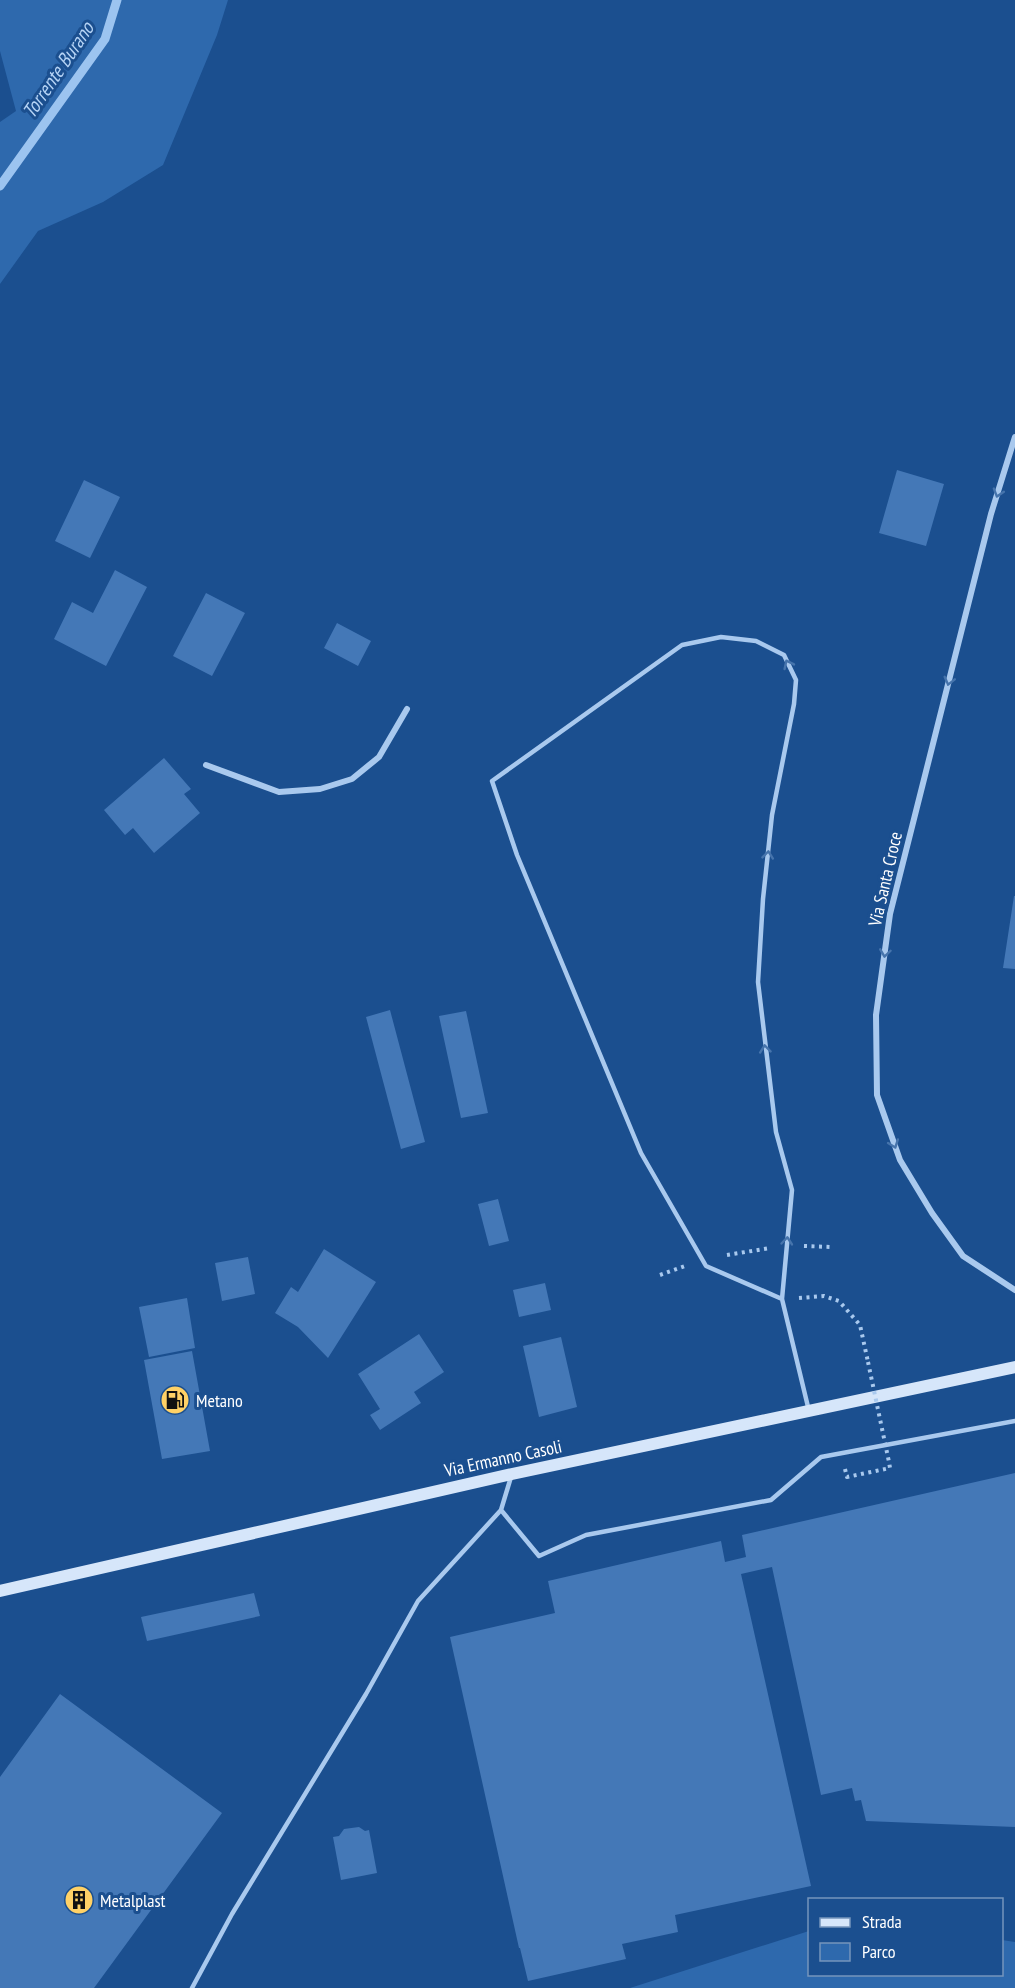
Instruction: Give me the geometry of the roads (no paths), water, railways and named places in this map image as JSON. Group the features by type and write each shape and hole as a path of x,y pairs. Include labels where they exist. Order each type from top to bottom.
{"main road":[{"name":"Via Ermanno Casoli","path":"0,1591 512,1474 1015,1367"}],"street":[{"name":"Via Santa Croce","path":"1015,437 991,514 890,914 876,1015 877,1095 900,1160 932,1213 963,1256 1015,1290"},
{"path":"206,765 279,792 320,789 352,779 379,757 407,709"}],"lane":[{"path":"782,1299 706,1266 636,1142 517,855 492,781 682,645 721,637 756,641 784,655 796,680 794,704 772,815 763,899 758,982 776,1132 792,1190 782,1299 810,1411"},
{"path":"501,1510 539,1556 586,1534 771,1500 821,1457 1015,1421"},
{"path":"192,1988 232,1914 366,1694 418,1601 501,1510 512,1474"}],"waterway":[{"name":"Torrente Burano","path":"0,186 105,39 117,0"}],"place":[{"name":"Metano","path":"175,1400"},
{"name":"Metalplast","path":"79,1900"}]}
